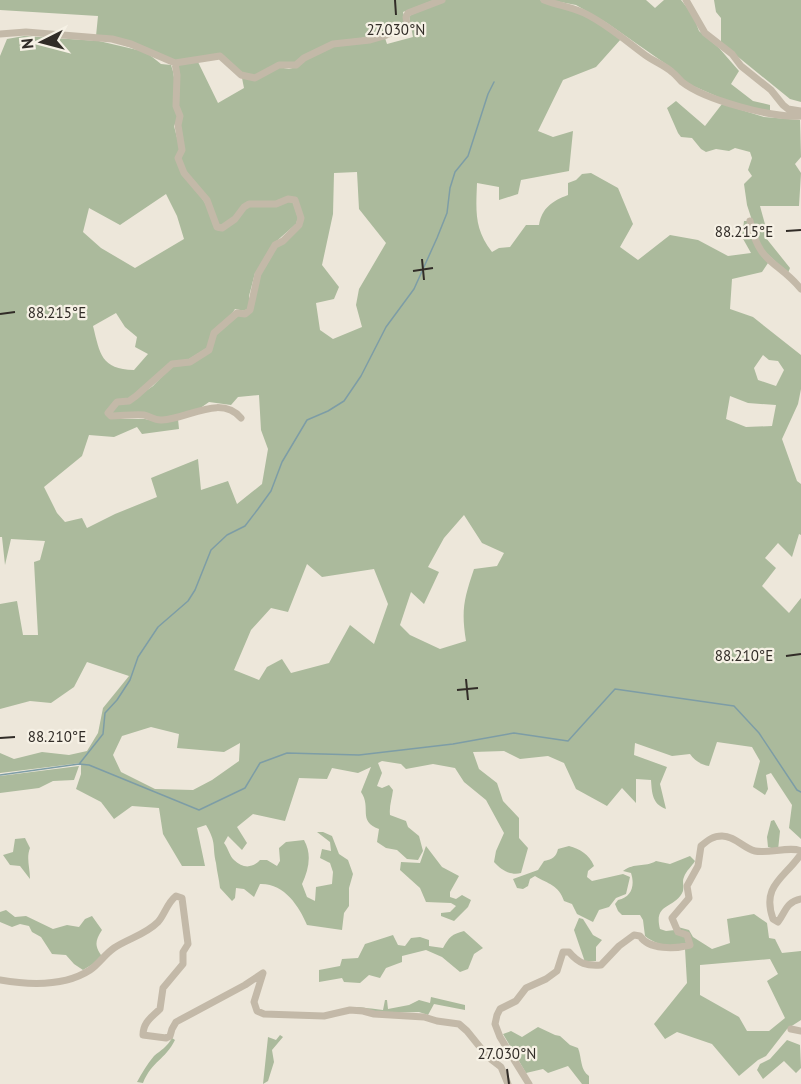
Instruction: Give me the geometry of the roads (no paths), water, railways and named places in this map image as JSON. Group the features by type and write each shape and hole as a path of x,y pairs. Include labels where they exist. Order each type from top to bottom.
{"street":[{"path":"0,34 26,32 112,39 141,47 175,63 220,56 240,75 255,78 279,65 296,65 304,58 333,44 384,36 407,25 408,13 442,0"},
{"path":"544,0 556,5 575,8 589,15 644,55 672,72 683,83 705,93 764,114 801,116"},
{"path":"686,0 705,33 771,90 783,105 788,109 801,111"},
{"path":"175,63 176,106 180,116 178,125 182,150 178,158 192,184 207,200 217,227 222,228 235,219 249,204 276,204 288,199 296,200 301,218 299,225 283,241 275,245 258,274 249,310 245,314 237,313 214,333 209,350 190,362 172,364 144,390 129,400 117,402 108,413 111,417 146,415 161,420 218,406 242,418"},
{"path":"750,221 753,236 768,261 793,279 801,289"},
{"path":"529,1084 500,1037 495,1024 500,1009 516,1000 526,988 557,971 563,952 569,952 587,966 601,965 619,946 634,935 640,936 644,942 654,946 679,948 690,945 687,935 678,932 672,918 689,898 687,886 698,866 701,846 710,838 729,836 756,852 772,850 780,852 795,848 801,852 789,871 777,880 769,899 773,919 778,922 786,906 801,900"},
{"path":"0,980 27,984 64,982 75,979 100,962 113,949 146,933 160,920 165,909 176,896 182,898 188,944 183,952 183,964 162,988 160,1009 143,1028 143,1035 166,1038 171,1036 176,1022 263,973 254,1002 257,1011 264,1014 324,1016 350,1010 424,1017 459,1024 488,1057 501,1067 508,1084"},
{"path":"791,1029 801,1031"}],"waterway":[{"path":"80,763 103,734 105,713 130,680 138,657 158,627 188,601 195,590 211,550 227,535 245,526 258,509 271,491 282,462 307,420 344,401 361,376 386,327 414,289 447,213 450,188 455,172 468,156 494,82"},
{"path":"0,775 79,764 89,765 199,810 245,788 260,763 287,753 359,755 453,744 514,733 568,741 615,689 734,706 759,733 797,790 801,792"}]}
